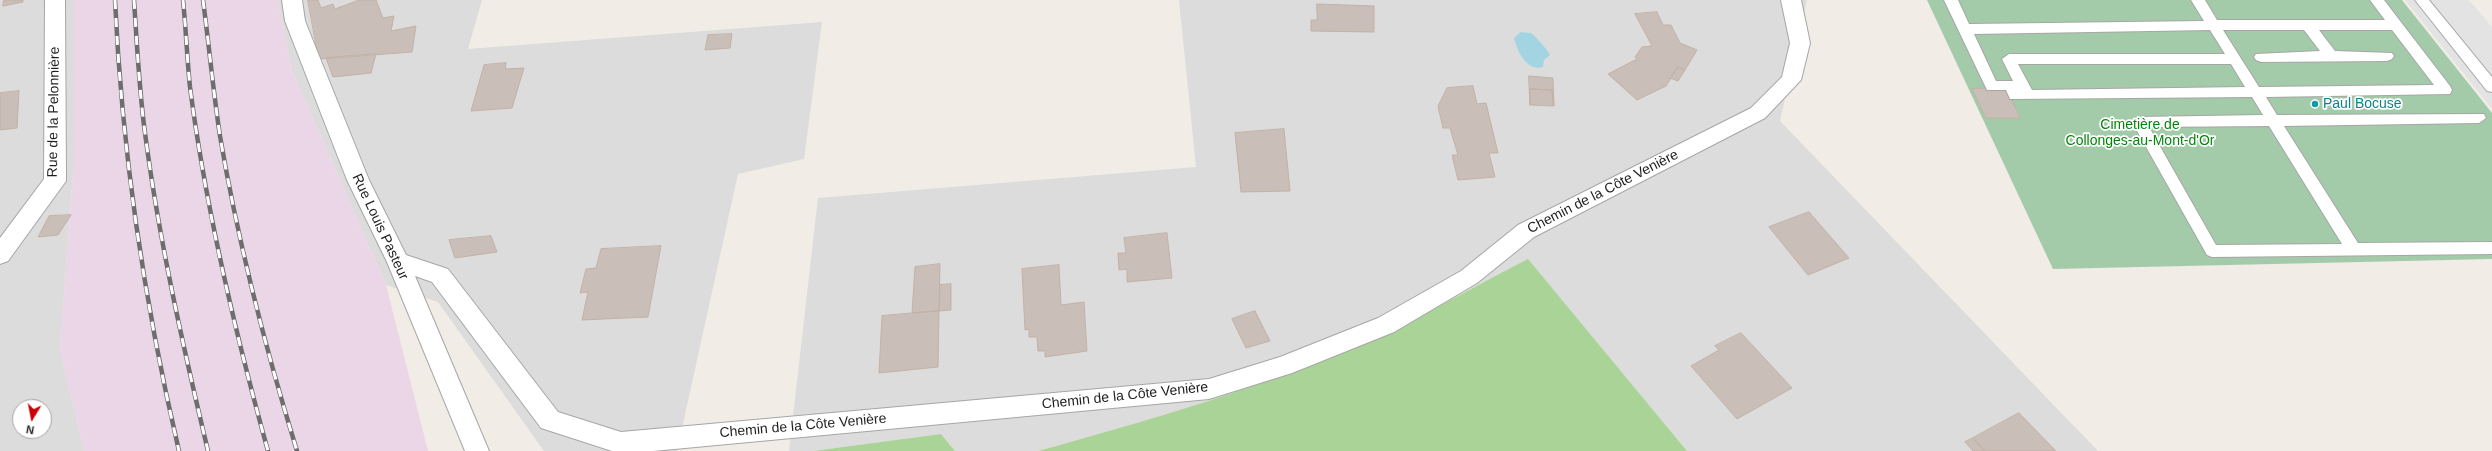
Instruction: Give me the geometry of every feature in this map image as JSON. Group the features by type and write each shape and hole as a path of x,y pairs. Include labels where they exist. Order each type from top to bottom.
{"street":[{"name":"Rue de la Pelonnière","path":"0,255 55,181 55,0"},
{"name":"Rue Louis Pasteur","path":"292,0 295,21 358,180 398,262 477,451"},
{"name":"Chemin de la Côte Venière","path":"398,262 440,275 550,420 621,443 1209,389 1284,366 1386,324 1469,277 1526,230 1758,114 1791,80 1800,43 1791,0"}],"lane":[{"path":"1951,0 1992,86 2010,85 2015,95 2445,90 2377,0"},
{"path":"2198,0 2354,250"},
{"path":"2422,0 2492,87"},
{"path":"1964,29 2214,25 2396,25"},
{"path":"2308,25 2331,56"},
{"path":"2261,57 2387,56"},
{"path":"2027,94 2009,60 2235,59"},
{"path":"2479,118 2139,122 2212,251 2492,248"}],"shaded area":[{"path":"0,0 73,0 73,175 60,349 84,451 0,451"},
{"path":"73,0 278,0 292,71 386,285 428,451 84,451 60,349 73,175"},
{"path":"278,0 482,0 468,49 822,22 804,159 738,174 677,451 544,451 438,302 386,285 292,71"},
{"path":"1179,0 1807,0 1780,121 2098,451 1687,451 1528,260 1370,340 1283,376 1167,415 1038,451 955,451 941,434 813,451 789,451 818,198 1196,167"},
{"path":"2405,0 2469,0 2492,27 2492,109"}],"green space":[{"name":"Cimetière de Collonges-au-Mont-d'Or","path":"1927,0 2402,0 2492,113 2492,259 2053,269"},
{"path":"1528,259 1687,451 1038,451 1205,402 1329,357 1409,321"},
{"path":"941,434 955,451 813,451"}],"water":[{"path":"1521,32 1531,33 1549,53 1550,55 1544,60 1543,67 1537,68 1532,66 1520,54 1514,38"}],"building":[{"path":"4,0 23,0 23,2 3,6"},
{"path":"308,0 318,0 321,8 333,4 335,9 359,0 376,0 383,18 394,16 391,31 416,26 412,52 319,59"},
{"path":"1317,4 1374,6 1374,32 1311,31 1311,20 1317,20"},
{"path":"1657,12 1663,25 1671,25 1680,43 1697,50 1685,70 1678,67 1666,86 1637,100 1608,74 1637,59 1635,57 1642,47 1652,46 1635,14"},
{"path":"732,34 730,48 705,50 708,35"},
{"path":"376,54 371,73 333,77 326,58"},
{"path":"506,63 505,69 524,68 512,108 471,111 484,65"},
{"path":"1678,67 1685,70 1678,81 1670,78"},
{"path":"1529,76 1553,78 1554,106 1552,90 1530,89 1530,105"},
{"path":"1473,86 1477,104 1486,103 1498,153 1489,153 1495,177 1458,180 1452,155 1458,155 1450,128 1443,128 1438,106 1447,88"},
{"path":"2006,88 2020,118 1986,118 1972,89"},
{"path":"1530,89 1552,90 1553,106 1531,105"},
{"path":"19,91 17,128 0,130 0,93"},
{"path":"1284,129 1290,191 1241,192 1235,133"},
{"path":"1809,212 1849,258 1808,275 1769,227"},
{"path":"71,215 58,235 38,237 49,216"},
{"path":"1167,233 1172,278 1127,282 1127,269 1119,270 1118,253 1126,253 1124,238"},
{"path":"491,236 497,252 455,258 449,240"},
{"path":"661,246 648,317 582,320 588,292 580,293 586,269 596,268 601,249"},
{"path":"940,264 939,311 912,313 915,267"},
{"path":"1059,265 1061,305 1084,302 1087,351 1045,357 1045,351 1038,351 1037,337 1029,337 1029,329 1025,330 1022,269"},
{"path":"951,284 951,310 939,311 940,285"},
{"path":"939,311 938,367 879,373 882,316"},
{"path":"1255,311 1270,341 1246,348 1232,319"},
{"path":"1741,333 1792,388 1737,419 1691,366 1719,350 1715,346"},
{"path":"2019,413 2056,451 1985,451 1973,438"},
{"path":"1973,438 1985,451 1973,451 1965,442"}],"railway":[{"path":"115,0 123,114 136,227 155,339 179,451"},
{"path":"134,0 143,116 157,213 164,253 208,451"},
{"path":"183,0 190,87 204,179 233,316 268,451"},
{"path":"203,0 220,136 235,215 263,334 297,451"}],"place":[{"name":"Paul Bocuse","path":"2315,104"}]}
